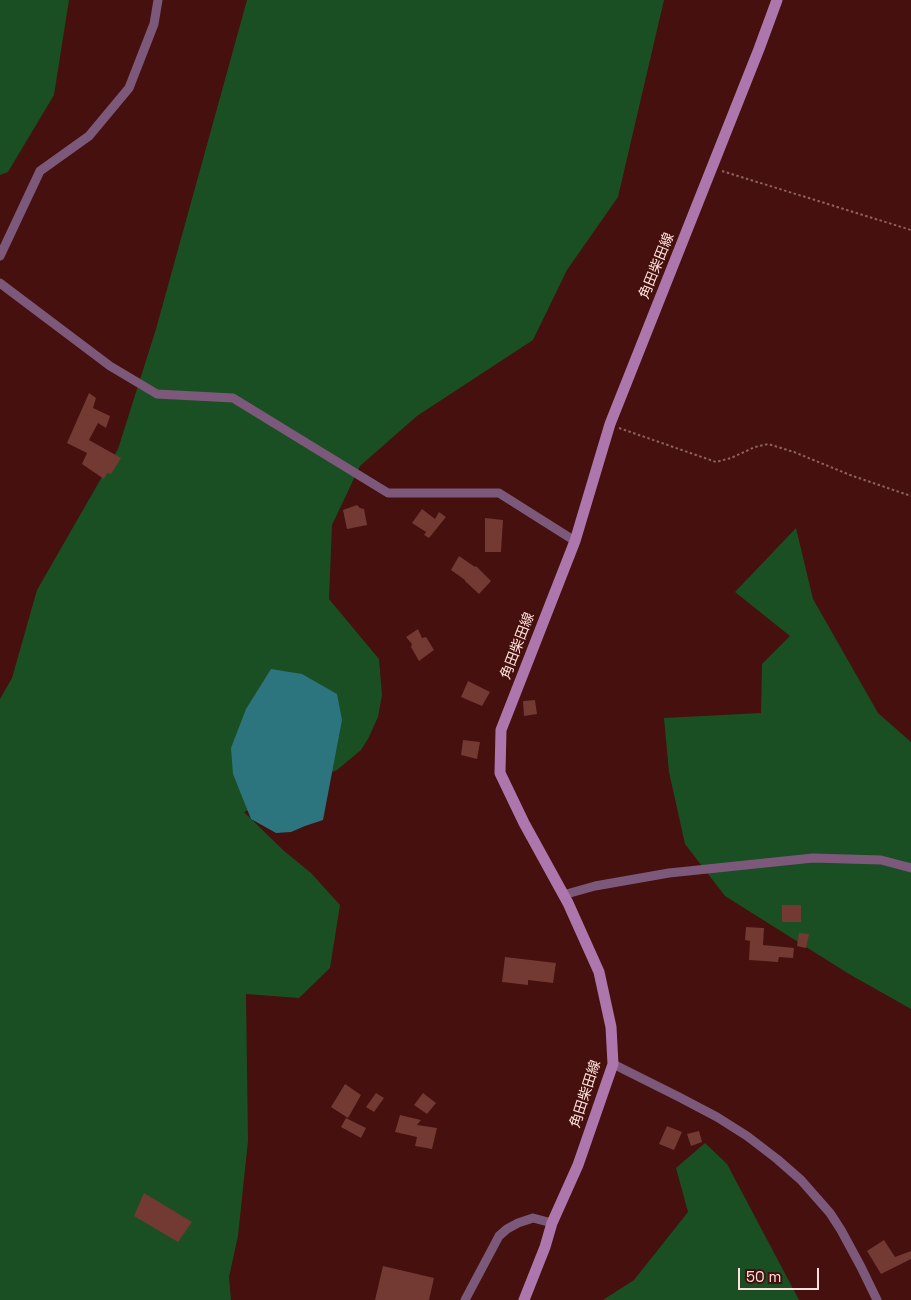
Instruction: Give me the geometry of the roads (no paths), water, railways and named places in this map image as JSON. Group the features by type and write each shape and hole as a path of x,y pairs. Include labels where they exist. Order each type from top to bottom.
{"main road":[{"name":"角田柴田線","path":"524,1300 545,1247 552,1223 578,1165 613,1064 611,1027 599,972 568,903 524,823 500,773 501,730 575,541 610,424 777,0"}],"street":[{"path":"0,256 40,171 89,136 129,88 154,24 158,0"},
{"path":"0,283 110,366 157,394 233,398 388,492 498,493 575,541"},
{"path":"563,895 595,886 669,873 813,858 881,860 911,868"},
{"path":"613,1064 717,1117 777,1158 801,1180 830,1213 861,1267 877,1300"},
{"path":"465,1300 499,1236 518,1222 533,1218 552,1223"}],"water":[{"path":"271,669 302,674 337,694 342,720 323,820 291,832 276,833 251,819 233,774 231,748 246,709"}]}
